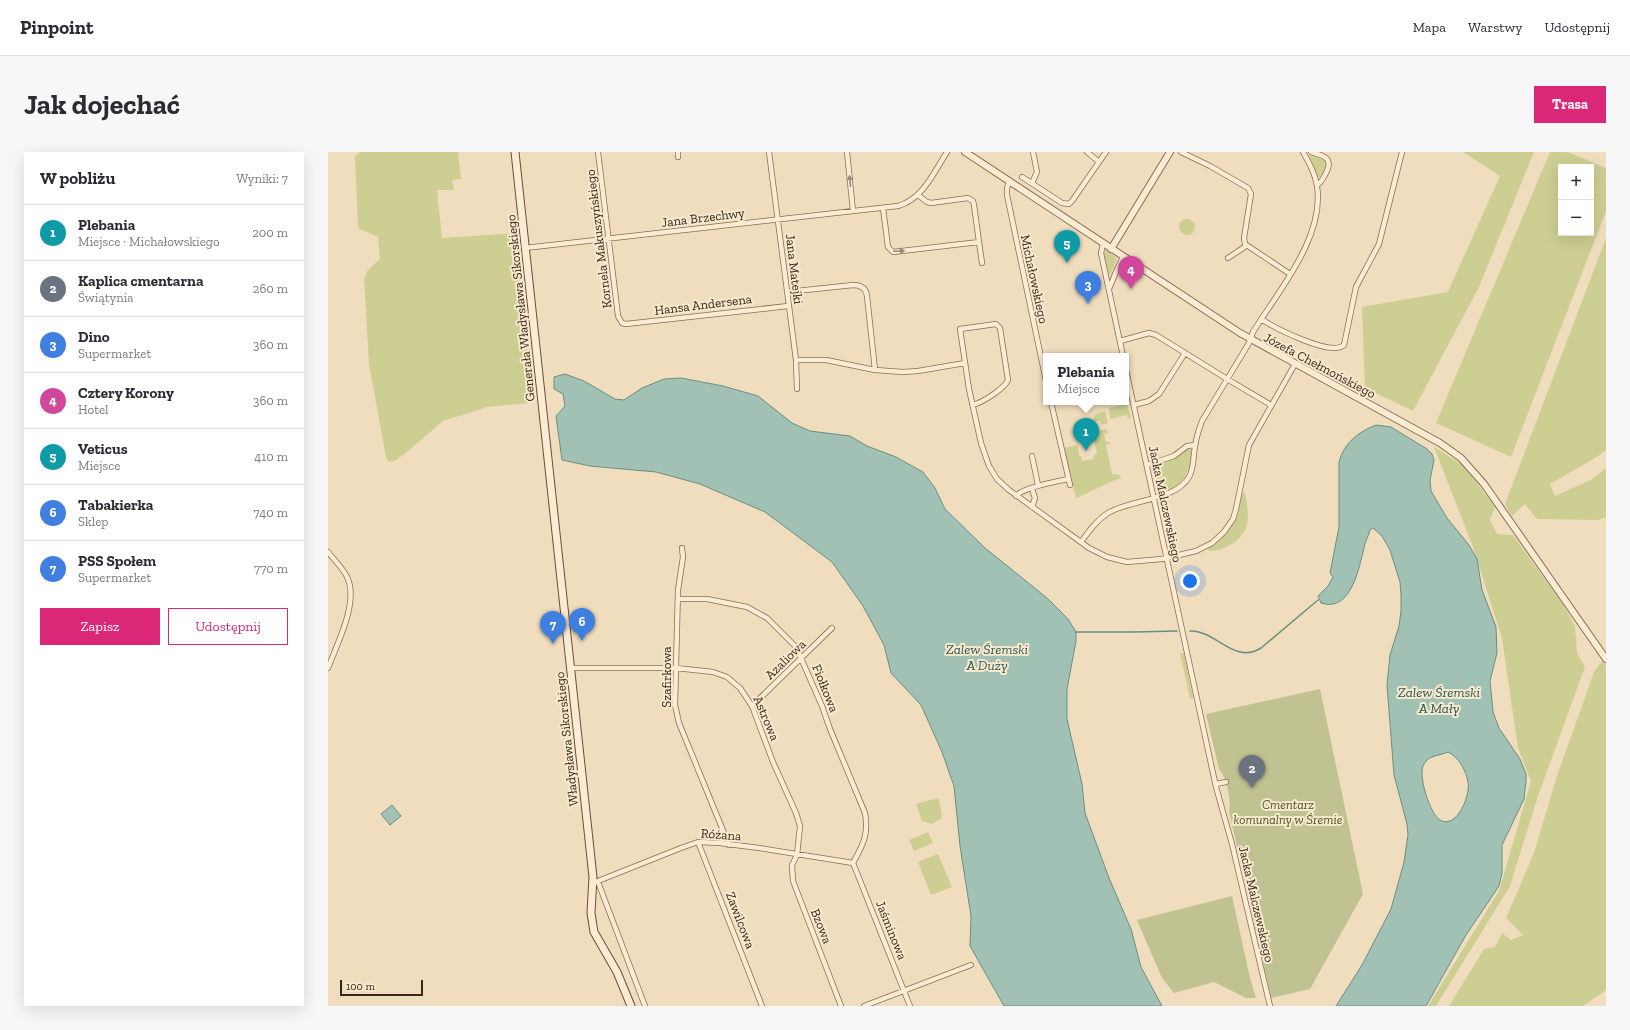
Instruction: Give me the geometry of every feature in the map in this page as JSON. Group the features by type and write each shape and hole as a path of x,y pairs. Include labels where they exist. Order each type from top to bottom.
{"main road":[{"name":"Generała Władysława Sikorskiego","path":"515,152 548,461"},
{"name":"Władysława Sikorskiego","path":"548,461 570,668 596,883 591,913 594,932 601,947 617,972 631,1006"}],"street":[{"name":"Kornela Makuszyńskiego","path":"598,152 618,316 621,322"},
{"name":"Jana Matejki","path":"769,152 796,360 797,389"},
{"path":"847,152 854,211"},
{"name":"Jana Brzechwy","path":"525,248 902,205 918,195 947,152"},
{"name":"Józefa Chełmońskiego","path":"965,152 1250,340 1448,448 1466,463 1489,491 1606,659"},
{"path":"1032,183 1037,172 1033,152"},
{"path":"1087,152 1099,162"},
{"path":"1022,177 1062,203 1069,204 1106,152"},
{"path":"1111,248 1170,152"},
{"path":"1181,152 1233,178 1250,190 1250,200 1244,238 1246,246 1290,274"},
{"path":"1081,542 1097,522 1108,513 1120,507 1173,492 1186,482 1191,471 1195,445 1202,421 1261,319 1304,250 1314,227 1318,203 1317,185 1314,173 1303,152"},
{"path":"1311,152 1324,156 1329,164 1329,167 1322,180 1317,185"},
{"path":"1261,319 1283,332 1310,342 1334,348 1340,348 1344,345 1356,287 1379,244 1402,152"},
{"name":"Michałowskiego","path":"1009,182 1006,188 1007,195 1043,367"},
{"path":"918,195 929,203 968,198 971,200 974,205 982,263"},
{"path":"883,208 888,247 893,252 979,242"},
{"path":"1103,244 1101,253 1122,353"},
{"path":"1228,258 1246,246"},
{"path":"1109,291 1123,257"},
{"path":"787,292 853,285 864,288 868,298 875,370"},
{"name":"Hansa Andersena","path":"621,322 626,324 788,306"},
{"path":"973,405 984,400 1008,381 1003,344 998,325 991,324 960,329 973,405 983,448 992,470 1000,483 1016,496 1081,542 1103,555 1121,561 1139,562 1191,553 1204,548 1216,540 1228,527 1236,509 1249,445 1295,364"},
{"path":"1120,341 1152,333 1271,405"},
{"path":"1134,405 1149,401 1159,394 1185,353"},
{"path":"796,360 826,360 889,372 918,371 965,363"},
{"name":"Jacka Malczewskiego","path":"1129,383 1216,784 1232,844 1270,1006"},
{"path":"1052,405 1070,485"},
{"path":"1146,465 1174,456 1187,446 1195,445"},
{"path":"1032,456 1038,486"},
{"path":"1016,496 1024,489 1032,489 1038,486 1068,479"},
{"path":"1032,489 1035,498 1032,507"},
{"name":"Szafirkowa","path":"682,548 683,557 678,590 674,705 679,723 729,845"},
{"path":"328,552 347,577 351,594 348,612 328,668"},
{"name":"Fiołkowa","path":"678,599 707,599 747,607 767,618 776,625 796,647 802,658 865,813 867,825 864,843 853,863"},
{"name":"Azaliowa","path":"752,706 832,628"},
{"name":"Astrowa","path":"570,668 676,668 713,672 727,676 740,688 752,706 773,762 796,812 800,826 797,854"},
{"path":"1216,784 1226,782"},
{"name":"Różana","path":"596,883 698,842 797,854 853,863"},
{"name":"Zawilcowa","path":"698,842 762,1006"},
{"name":"Bzowa","path":"797,854 792,865 793,880 841,1006"},
{"name":"Jaśminowa","path":"853,863 910,1006"},
{"name":"Władysława Sikorskiego","path":"596,883 644,1006"},
{"path":"864,1006 971,965"}],"green space":[{"path":"360,152 458,152 461,179 452,180 454,190 437,190 442,238 516,233 526,311 529,403 487,407 443,421 408,451 396,460 389,462 386,457 369,364 364,278 368,270 380,259 378,237 358,228 355,156"},
{"path":"1463,152 1534,152 1479,287 1413,411 1365,388 1362,307 1448,292 1500,176"},
{"path":"1550,152 1568,152 1606,168 1606,211 1511,457 1436,423"},
{"path":"1311,155 1321,158 1326,162 1325,169 1320,178 1318,177 1309,158"},
{"path":"1187,219 1194,224 1195,227 1190,234 1187,235 1180,230 1179,227 1184,220"},
{"path":"1606,238 1606,450 1550,484 1555,496 1591,480 1606,468 1606,517 1597,520 1537,519 1525,504 1512,516 1505,504"},
{"path":"1106,250 1117,258 1110,275 1108,273 1104,253"},
{"path":"1127,405 1131,418 1128,419 1127,415 1110,419 1109,408"},
{"path":"1105,411 1108,423 1101,425 1100,421 1094,422 1093,418 1096,414"},
{"path":"1106,429 1108,433 1104,434 1106,442 1110,442 1110,444 1106,445 1112,474 1120,475 1121,478 1109,482 1076,498 1064,448 1078,445 1079,456 1081,456 1082,461 1094,459 1093,455 1097,454 1093,433 1095,431"},
{"path":"1434,447 1463,465 1495,507 1490,520 1497,534 1513,535 1564,606 1575,626 1577,653 1585,667 1537,799 1510,886 1436,1006 1428,1006 1499,891 1531,781 1518,748 1502,638 1473,547"},
{"path":"1188,448 1191,449 1191,459 1189,469 1184,479 1170,491 1163,491 1158,487 1154,476 1155,470 1159,465 1177,457"},
{"path":"1243,492 1245,493 1248,513 1245,530 1236,541 1230,545 1224,548 1209,551 1208,549 1226,533 1236,519"},
{"path":"1180,653 1184,653 1193,697 1192,699 1190,698"},
{"path":"1602,661 1606,666 1606,990 1583,1006 1449,1006 1484,949 1495,947 1502,933 1511,940 1523,935 1506,918 1534,853 1557,776 1594,672"},
{"name":"Cmentarz komunalny w Śremie","path":"1320,689 1363,894 1310,989 1271,998 1229,811 1230,801 1228,789 1222,772 1219,769 1206,714"},
{"path":"939,798 942,818 932,824 922,821 916,804"},
{"path":"928,832 933,843 914,851 909,840"},
{"path":"938,854 952,887 931,895 918,862"},
{"path":"1232,896 1250,978 1256,998 1246,998 1214,982 1174,993 1162,978 1137,920"}],"water":[{"name":"Zalew Śremski A Duży","path":"565,374 584,381 615,399 624,400 642,388 664,379 681,378 723,386 758,396 792,423 810,431 850,436 867,446 896,457 923,472 935,488 945,509 985,548 1047,598 1068,619 1076,632 1076,641 1067,689 1067,719 1082,784 1085,813 1109,878 1131,929 1141,967 1162,1006 1004,1006 970,946 971,916 960,846 954,786 942,752 921,705 891,673 884,645 863,606 832,562 765,512 700,484 656,472 590,466 562,460 556,416 565,406 563,394 554,389 554,377"},
{"name":"Zalew Śremski A Mały","path":"1376,425 1391,427 1427,449 1432,454 1434,460 1430,480 1431,491 1447,518 1469,545 1477,559 1482,590 1496,627 1497,653 1490,681 1493,712 1499,728 1520,759 1526,774 1524,799 1502,845 1502,873 1499,886 1466,935 1426,1006 1336,1006 1362,965 1391,909 1404,862 1408,835 1407,824 1394,775 1387,685 1390,655 1399,626 1401,611 1400,582 1390,550 1382,536 1373,528 1370,530 1352,587 1340,601 1331,604 1321,603 1318,596 1328,586 1333,577 1330,573 1339,527 1339,462 1341,455 1353,439 1363,431","holes":["1448,752 1452,754 1464,769 1468,787 1462,809 1457,816 1446,822 1440,820 1432,810 1423,785 1422,769 1426,761 1431,757"]},
{"path":"392,805 401,816 390,825 381,814"}],"waterway":[{"path":"1190,631 1199,632 1234,650 1251,652 1261,648 1318,600"},
{"path":"1076,632 1177,631"}],"place":[{"name":"Veticus","path":"1067,263"},
{"name":"Cztery Korony","path":"1131,289"},
{"name":"Dino","path":"1088,304"},
{"name":"Plebania","path":"1086,451"},
{"name":"Tabakierka","path":"582,641"},
{"name":"PSS Społem","path":"553,644"},
{"name":"Kaplica cmentarna","path":"1252,788"}]}
